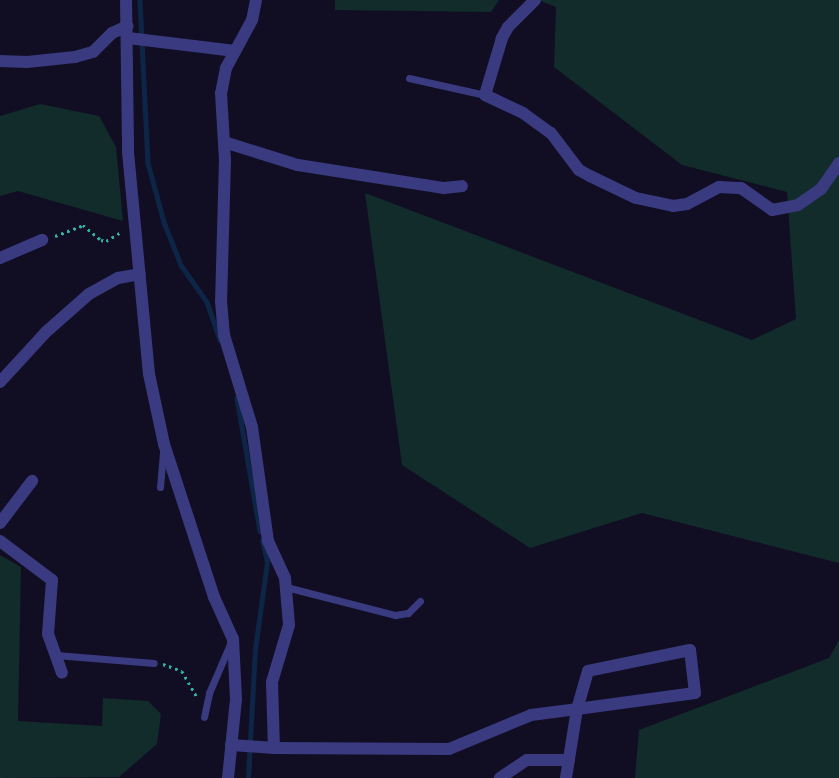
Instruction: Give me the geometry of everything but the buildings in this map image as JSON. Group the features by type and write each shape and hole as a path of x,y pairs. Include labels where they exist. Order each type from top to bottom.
{"street":[{"path":"126,0 130,34 128,152 149,374 164,444 214,597 232,639 236,699 228,778"},
{"path":"256,0 252,20 226,68 221,93 224,142 221,301 224,335 252,427 268,541 284,570 289,625 272,682 274,748"},
{"path":"534,0 508,27 502,38 484,95 523,113 551,133 578,170 636,198 661,205 686,204 719,188 741,188 772,210 798,205 821,189 839,163"},
{"path":"0,60 27,62 75,57 93,52 112,33 130,34 152,41 235,51"},
{"path":"224,142 269,159 343,174 444,188 462,186"},
{"path":"0,258 42,240"},
{"path":"0,382 46,332 89,294 118,278 140,274"},
{"path":"0,523 32,481"},
{"path":"0,541 52,580 48,634 62,673"},
{"path":"232,745 274,748 449,749 531,715 578,709 696,693 690,650 588,671 578,709 566,778"},
{"path":"500,778 527,760 569,760"}],"lane":[{"path":"409,78 484,95"},
{"path":"160,487 164,444"},
{"path":"286,587 395,615 408,612 420,601"},
{"path":"204,717 207,703 232,639"},
{"path":"56,655 154,663"}],"path":[{"path":"42,240 82,225 106,241 115,234 134,227"},
{"path":"154,663 182,671 194,694 207,703"}],"green space":[{"path":"335,0 499,0 491,12 335,10"},
{"path":"538,0 839,0 839,563 642,513 530,548 402,465 365,193 752,340 796,319 787,192 682,165 554,67 556,7"},
{"path":"40,104 99,116 116,147 123,221 18,191 0,196 0,116"},
{"path":"0,555 21,567 18,721 102,726 103,698 148,701 161,714 157,744 119,777 0,778"},
{"path":"839,640 839,778 635,778 639,730 829,658"}],"waterway":[{"path":"140,0 148,163 164,222 181,265 207,302 220,340"},
{"path":"237,398 260,531"},
{"path":"248,778 255,649 267,562 262,541"}]}
